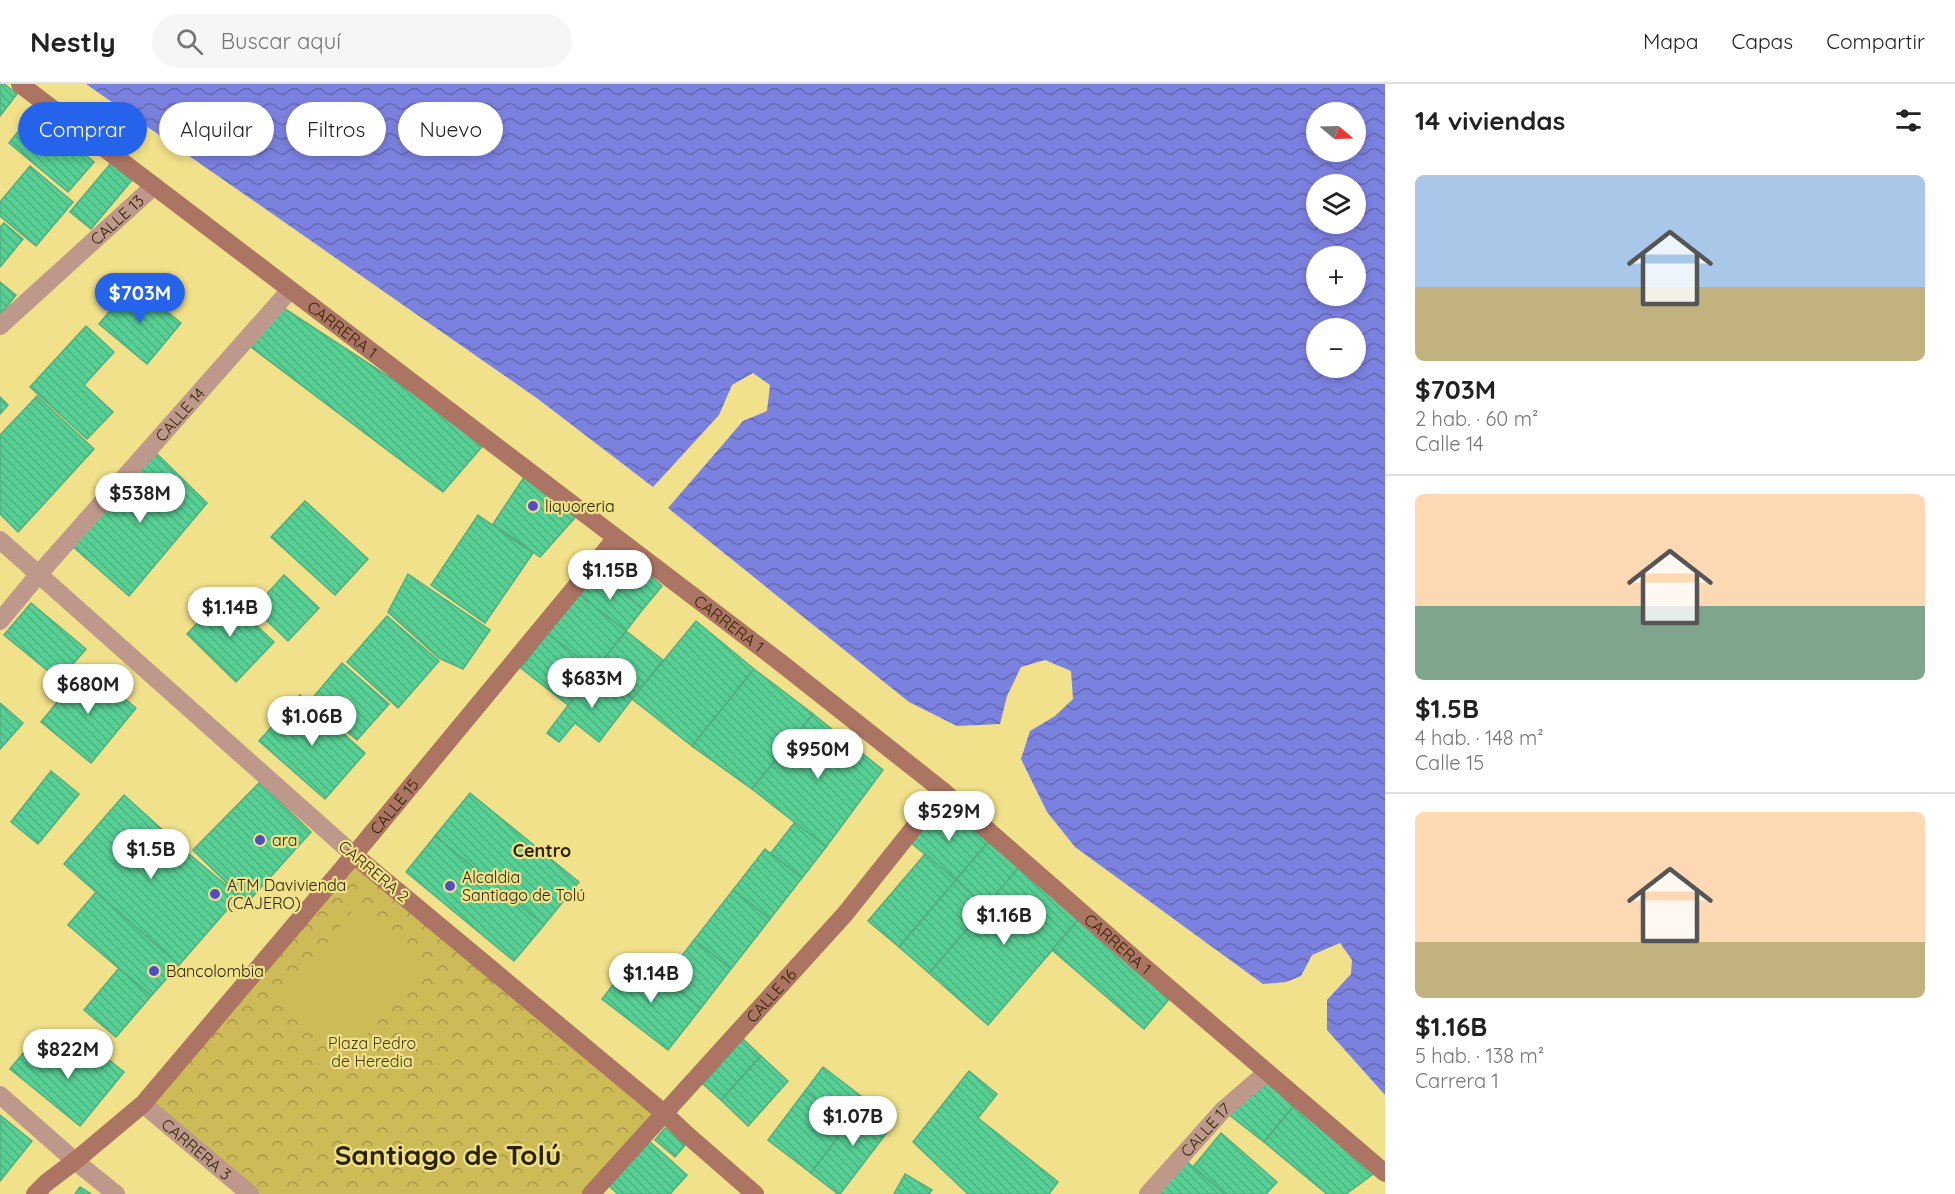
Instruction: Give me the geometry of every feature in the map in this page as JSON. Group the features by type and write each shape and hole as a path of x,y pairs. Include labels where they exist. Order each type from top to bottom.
{"street":[{"name":"CARRERA 1","path":"20,84 781,663 944,791 1385,1173"},
{"name":"CALLE 13","path":"0,326 154,186"},
{"name":"CALLE 14","path":"0,621 290,290"},
{"name":"CALLE 15","path":"35,1194 143,1104 354,855 616,538"},
{"name":"CARRERA 2","path":"0,540 354,855 664,1113 755,1194"},
{"name":"CALLE 16","path":"591,1194 845,914 944,791"},
{"name":"CALLE 17","path":"1148,1194 1223,1110 1267,1072"},
{"path":"0,1095 116,1194"},
{"name":"CARRERA 3","path":"143,1104 250,1194"}],"green space":[{"name":"Plaza Pedro de Heredia","path":"354,855 664,1113 591,1194 250,1194 143,1104"},
{"path":"355,907 424,965 348,1058 282,1000"}],"water":[{"path":"86,84 1385,84 1385,1095 1327,1030 1327,1000 1351,974 1352,960 1340,943 1312,955 1301,976 1286,982 1263,984 1075,847 1047,812 1021,759 1030,731 1055,716 1073,699 1071,671 1045,660 1021,667 1007,696 1000,724 957,726 909,702 668,508 743,421 767,411 770,385 753,373 732,385 719,415 653,487 538,399 189,156 274,156 274,102 159,102 159,135 147,127 147,102 112,102"}],"building":[{"path":"0,84 4,84 17,94 0,116"},
{"path":"18,132 18,150 9,143"},
{"path":"25,156 87,156 94,162 68,192"},
{"path":"111,163 132,180 91,229 70,212"},
{"path":"30,166 73,202 36,246 0,216 0,202"},
{"path":"4,223 23,239 0,267 0,227"},
{"path":"0,282 16,295 0,315"},
{"path":"133,283 181,323 147,364 99,324"},
{"path":"282,307 487,441 443,492 251,347"},
{"path":"86,326 114,352 84,385 113,412 87,439 30,387"},
{"path":"37,396 94,449 18,532 0,514 0,435"},
{"path":"0,397 8,405 0,414"},
{"path":"154,451 207,503 129,596 71,545"},
{"path":"528,471 580,512 540,557 493,524"},
{"path":"305,501 368,559 335,595 271,537"},
{"path":"478,515 533,553 485,623 431,585"},
{"path":"619,548 662,586 643,609 595,571"},
{"path":"595,571 643,609 626,631 578,594"},
{"path":"408,574 490,630 463,669 439,658 388,612"},
{"path":"284,575 319,608 288,641 254,608"},
{"path":"578,594 626,631 595,670 547,633"},
{"path":"224,595 274,642 236,682 187,634"},
{"path":"31,603 86,649 59,680 4,635"},
{"path":"387,616 439,661 398,708 347,662"},
{"path":"696,621 754,669 692,746 632,699"},
{"path":"626,631 663,660 632,699 595,670"},
{"path":"547,633 595,670 568,705 521,668"},
{"path":"342,663 389,704 357,740 311,700"},
{"path":"86,667 136,708 91,763 41,722"},
{"path":"754,669 813,714 752,789 692,746"},
{"path":"595,670 632,699 599,742 575,723 559,742 547,733"},
{"path":"300,695 365,753 325,799 259,741"},
{"path":"0,703 23,723 0,749"},
{"path":"813,714 883,770 826,847 752,789"},
{"path":"51,771 79,794 38,844 11,822"},
{"path":"260,782 311,832 247,903 193,850"},
{"path":"470,793 579,882 544,925 435,836"},
{"path":"124,795 239,896 179,965 64,864"},
{"path":"941,803 988,842 956,880 910,842"},
{"path":"795,822 826,847 802,878 771,853"},
{"path":"435,836 544,925 514,961 406,872"},
{"path":"988,842 1019,867 986,907 956,880"},
{"path":"765,849 802,878 770,919 733,890"},
{"path":"925,854 956,880 899,947 868,921"},
{"path":"1019,867 1079,919 988,1025 929,973"},
{"path":"956,880 986,907 929,973 899,947"},
{"path":"733,890 770,919 731,969 694,940"},
{"path":"96,892 179,965 151,996 68,925"},
{"path":"1079,919 1170,998 1144,1029 1052,950"},
{"path":"694,940 731,969 701,1008 664,979"},
{"path":"634,957 701,1008 668,1050 602,999"},
{"path":"119,968 151,996 116,1037 84,1010"},
{"path":"743,1039 761,1056 721,1100 703,1084"},
{"path":"34,1040 73,1071 93,1047 124,1072 80,1126 10,1069"},
{"path":"761,1056 788,1081 748,1126 721,1100"},
{"path":"823,1067 866,1100 848,1124 805,1091"},
{"path":"969,1071 997,1094 978,1118 1058,1182 1049,1194 968,1194 913,1142"},
{"path":"1267,1072 1297,1102 1264,1142 1223,1110"},
{"path":"805,1091 848,1124 811,1173 768,1140"},
{"path":"866,1100 895,1122 838,1194 811,1173"},
{"path":"1297,1102 1380,1169 1346,1194 1327,1194 1264,1142"},
{"path":"0,1115 32,1141 0,1181"},
{"path":"665,1128 685,1145 675,1157 655,1140"},
{"path":"1221,1133 1277,1182 1266,1194 1225,1194 1193,1167"},
{"path":"649,1141 687,1175 670,1194 618,1194 609,1186"},
{"path":"1181,1156 1193,1167 1225,1194 1148,1194"},
{"path":"905,1174 932,1190 929,1194 894,1194"},
{"path":"80,1187 91,1194 75,1194"}],"place":[{"name":"liquoreria","path":"533,506"},
{"name":"ara","path":"260,840"},
{"name":"Alcaldia Santiago de Tolú","path":"450,886"},
{"name":"ATM Davivienda (CAJERO)","path":"215,894"},
{"name":"Bancolombia","path":"154,971"}],"district":[{"name":"Centro","path":"542,851"},
{"name":"Santiago de Tolú","path":"448,1155"}]}
